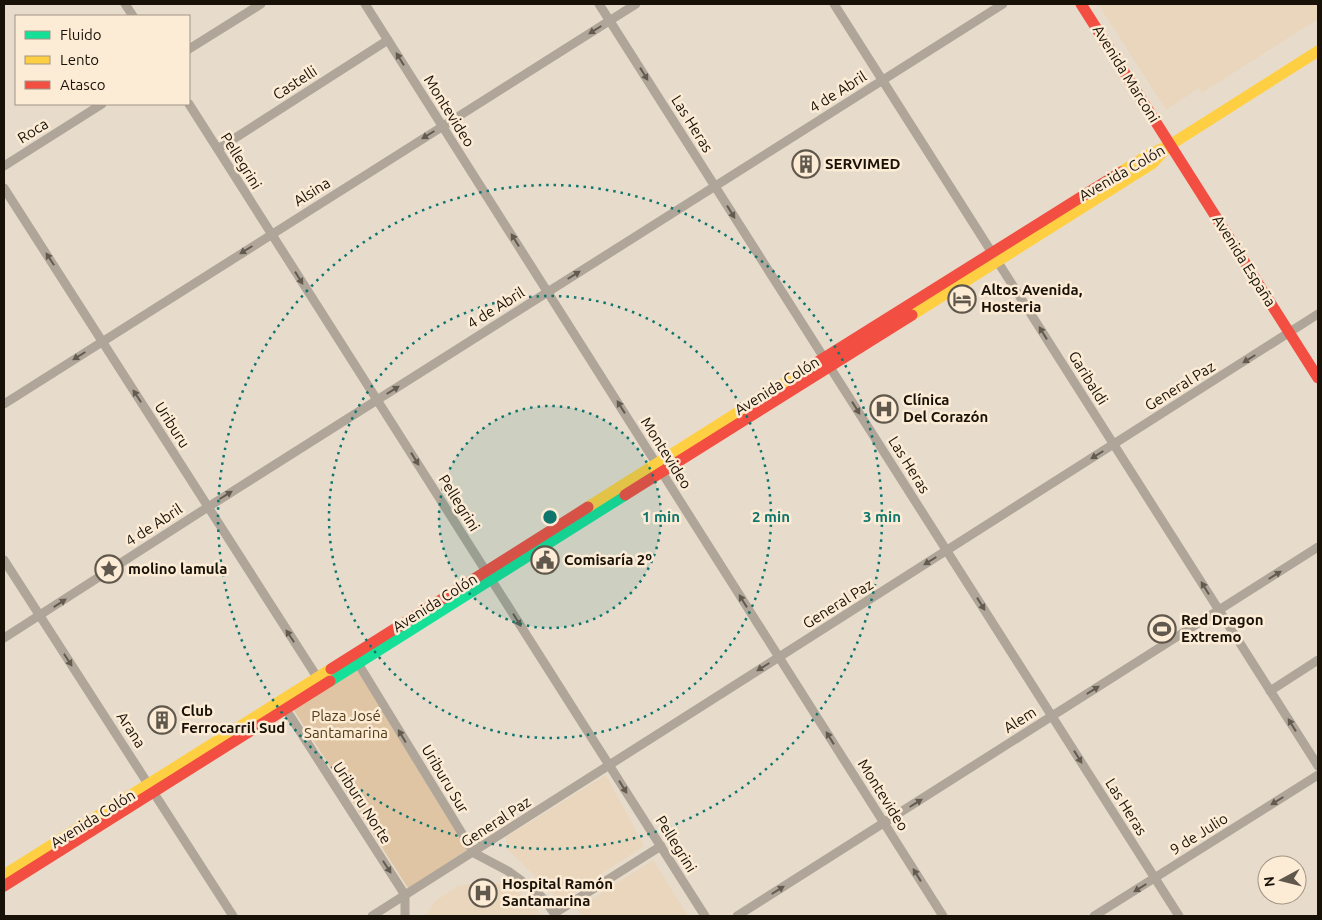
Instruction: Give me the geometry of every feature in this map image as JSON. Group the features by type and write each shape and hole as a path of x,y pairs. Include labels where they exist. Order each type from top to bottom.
{"main road":[{"name":"Avenida Marconi","path":"1081,4 1170,145"},
{"name":"Avenida Colón","path":"4,875 285,708 355,659 994,256 1150,154 1170,145 1318,51"},
{"name":"Avenida España","path":"1170,145 1318,378"},
{"name":"Avenida Colón","path":"4,886 317,677 355,659"}],"street":[{"path":"125,4 132,15"},
{"path":"190,48 261,4"},
{"name":"Montevideo","path":"365,4 943,916"},
{"name":"Las Heras","path":"599,4 1179,916"},
{"name":"Alsina","path":"4,404 636,4"},
{"name":"Garibaldi","path":"834,4 1318,766"},
{"name":"4 de Abril","path":"4,638 1003,4"},
{"name":"Castelli","path":"218,149 388,40"},
{"name":"Roca","path":"4,166 100,105"},
{"name":"Pellegrini","path":"190,105 705,916"},
{"name":"Uriburu","path":"4,188 317,677"},
{"name":"General Paz","path":"372,916 474,853 1318,314"},
{"name":"Alem","path":"737,916 1318,547"},
{"name":"Arana","path":"4,560 234,916"},
{"name":"Uriburu Sur","path":"355,659 474,853"},
{"path":"1270,691 1318,660"},
{"name":"Uriburu Norte","path":"285,708 405,895"},
{"name":"9 de Julio","path":"1094,916 1318,775"},
{"path":"474,853 508,871 534,890 556,915 661,846"},
{"path":"405,895 405,916"}],"shaded area":[{"path":"1098,4 1318,4 1318,19 1202,93 1199,88 1166,110"},
{"path":"606,775 644,846 561,901 507,849 506,837"},
{"path":"653,860 688,916 581,916 577,909"},
{"name":"Hospital Ramón Santamarina","path":"484,881 510,886 528,899 542,916 426,916 434,902 457,886"}],"green space":[{"name":"Plaza José Santamarina","path":"356,668 467,850 408,888 293,709"}],"traffic: fast":[{"path":"330,681 625,495"}],"traffic: slow":[{"path":"1121,172 1150,154 1170,145 1318,51"},
{"path":"912,315 1153,163 1165,150"},
{"path":"588,507 800,373"},
{"path":"4,875 331,669"}],"traffic: jam":[{"path":"1081,4 1318,378"},
{"path":"800,373 1121,172"},
{"path":"625,495 912,315"},
{"path":"331,669 588,507"},
{"path":"4,886 330,681"}],"place":[{"name":"SERVIMED","path":"806,164"},
{"name":"Altos Avenida, Hosteria","path":"962,299"},
{"name":"Clínica Del Corazón","path":"884,409"},
{"name":"Comisaría 2º","path":"545,560"},
{"name":"molino lamula","path":"109,569"},
{"name":"Red Dragon Extremo","path":"1162,629"},
{"name":"Club Ferrocarril Sud","path":"162,720"},
{"name":"Hospital Ramón Santamarina","path":"483,893"}]}
